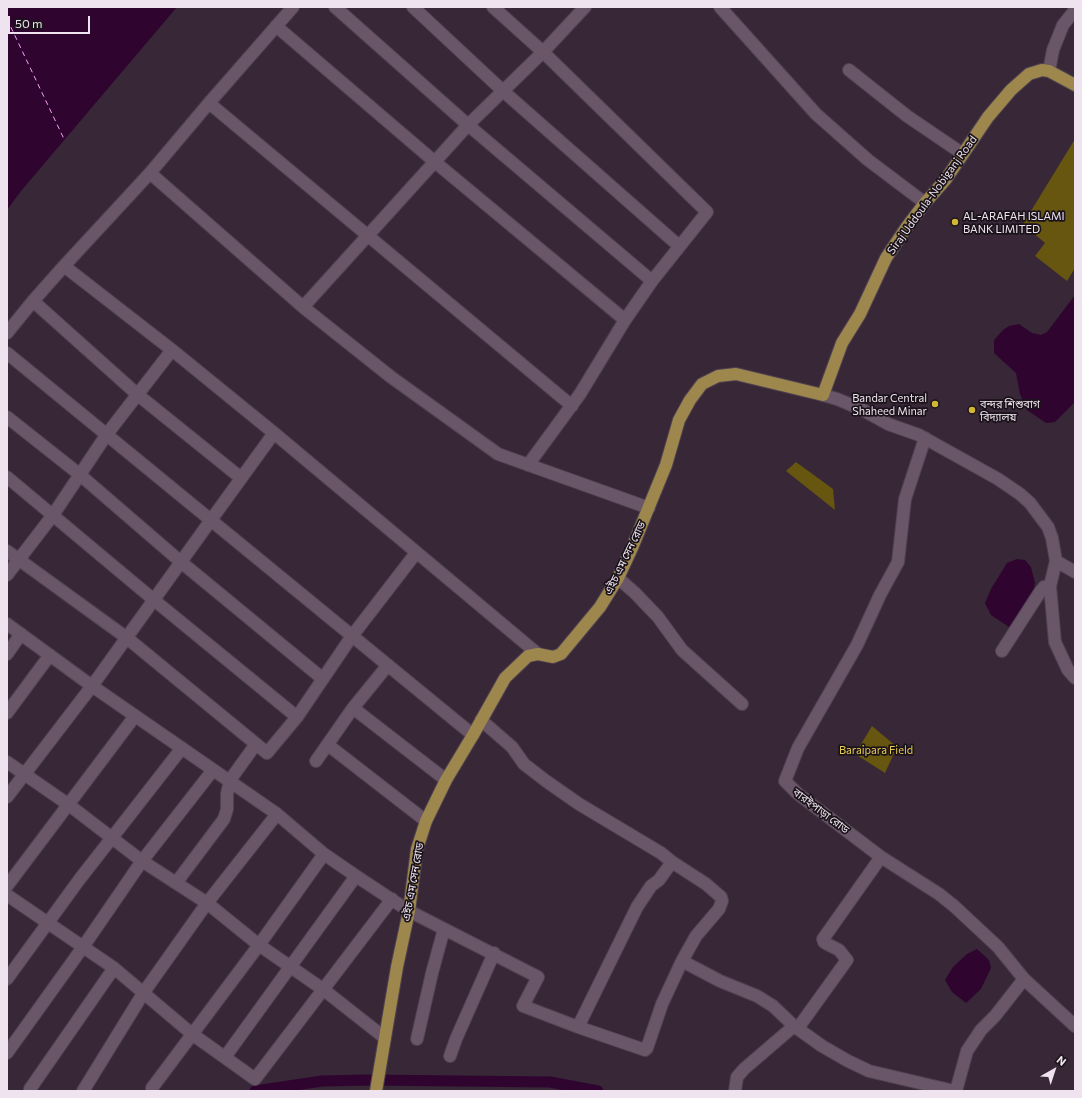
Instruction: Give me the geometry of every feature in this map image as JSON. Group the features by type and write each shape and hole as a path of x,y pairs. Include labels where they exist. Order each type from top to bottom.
{"main road":[{"name":"Siraj Uddoula-Nobiganj Road","path":"823,395 842,344 860,314 886,258 906,228 946,179 988,117 1011,90 1029,74 1042,70 1049,71"},
{"path":"1049,71 1075,85"},
{"name":"এইচ এম সেন রোড","path":"376,1091 397,967 409,911 417,850 426,821 446,780 505,678 528,656 538,654 553,657 561,654 600,607 618,578 649,508 666,465 679,420 690,400 702,384 718,376 736,374 823,395"}],"street":[{"path":"7,333 33,301 150,172 293,7"},
{"path":"335,7 468,125 652,281"},
{"path":"412,7 503,91 679,246"},
{"path":"493,7 543,52 707,212 652,281 625,320 572,406 528,465"},
{"path":"303,307 468,125 543,52 585,7"},
{"path":"720,7 816,114 868,160 925,203"},
{"path":"1049,71 1053,50 1063,25 1075,10"},
{"path":"276,26 435,162 625,320"},
{"path":"849,70 907,116 963,154"},
{"path":"209,103 572,406"},
{"path":"150,172 303,307 391,377 498,454 649,508"},
{"path":"64,266 172,350 538,654"},
{"path":"33,301 138,395 241,478"},
{"path":"7,575 53,515 107,434 172,350"},
{"path":"7,353 473,735"},
{"name":"এইচ এম সেন রোড","path":"823,395 849,404 888,424 925,438 998,479 1020,494 1030,503 1048,527 1052,538 1056,561"},
{"path":"7,417 80,474 181,562 322,679"},
{"path":"7,797 92,686 210,520 274,434"},
{"name":"বারইপাড়া রোড","path":"925,438 905,498 898,562 880,595 857,645 798,748 785,781 798,794 881,857 939,894 954,906 998,947 1024,979 1075,1026"},
{"path":"7,477 297,717"},
{"path":"7,551 127,638 267,752 297,717 352,636 416,553"},
{"path":"1075,572 1056,561 1050,586 1055,642 1068,670 1075,678"},
{"path":"618,578 658,617 682,650 742,704"},
{"path":"1002,651 1040,592 1044,587 1050,586"},
{"path":"7,624 92,686 213,770 230,780 277,814 324,854 356,876 409,911 494,953 538,977 523,1006 644,1050 647,1048 662,1004 682,961 696,936 719,909 722,901 718,894 706,884 661,853 579,804 546,781 524,764 512,747 481,720"},
{"path":"7,654 22,634"},
{"path":"7,713 50,655"},
{"path":"316,761 353,708 388,665"},
{"path":"353,708 446,780"},
{"path":"7,886 135,716"},
{"path":"176,883 224,819 227,809 227,794 230,780 256,744"},
{"path":"328,745 426,821"},
{"path":"7,980 47,923 182,748"},
{"path":"7,762 69,805 142,861 206,903 259,945 324,990 385,1038"},
{"path":"7,1053 83,947 142,861 213,770"},
{"path":"83,1091 144,992 206,903 277,814"},
{"path":"152,1088 259,945 324,854"},
{"path":"735,1091 737,1077 744,1069 796,1027 847,960 839,950 824,942 823,939 881,857"},
{"path":"578,1027 619,940 637,907 651,886 659,880 672,862"},
{"path":"225,1057 356,876"},
{"path":"7,895 114,968 192,1034 255,1080 392,899"},
{"path":"417,1039 444,929"},
{"path":"450,1056 494,953"},
{"path":"682,961 720,981 757,996 772,1006 796,1027 822,1046 848,1061 869,1071 955,1091 967,1051 981,1030 995,1016 1024,979"},
{"path":"30,1090 114,968"}],"green space":[{"path":"1075,139 1075,268 1067,281 1035,256 1045,243 1023,224"},
{"path":"796,462 833,489 835,510 786,471"},
{"name":"Baraipara Field","path":"872,726 897,747 885,773 855,754"}],"shaded area":[{"path":"7,7 177,7 21,191 7,210"},
{"path":"1075,295 1075,402 1055,422 1046,423 1027,410 1020,394 1016,373 994,353 994,340 1009,326 1019,324 1032,333 1041,335 1047,332"},
{"path":"1017,559 1025,560 1031,567 1035,583 1033,594 1019,619 1009,627 991,615 985,603 991,589 1007,563"},
{"path":"977,949 989,960 991,968 981,989 966,1003 952,992 945,980 953,967 967,954"}],"waterway":[{"path":"255,1091 322,1081 368,1080 550,1082 598,1091"}],"ferry route":[{"path":"7,19 64,139"}],"place":[{"name":"AL-ARAFAH ISLAMI BANK LIMITED","path":"955,222"},
{"name":"Bandar Central Shaheed Minar","path":"935,404"},
{"name":"বন্দর শিশুবাগ বিদ্যালয়","path":"972,410"}]}
